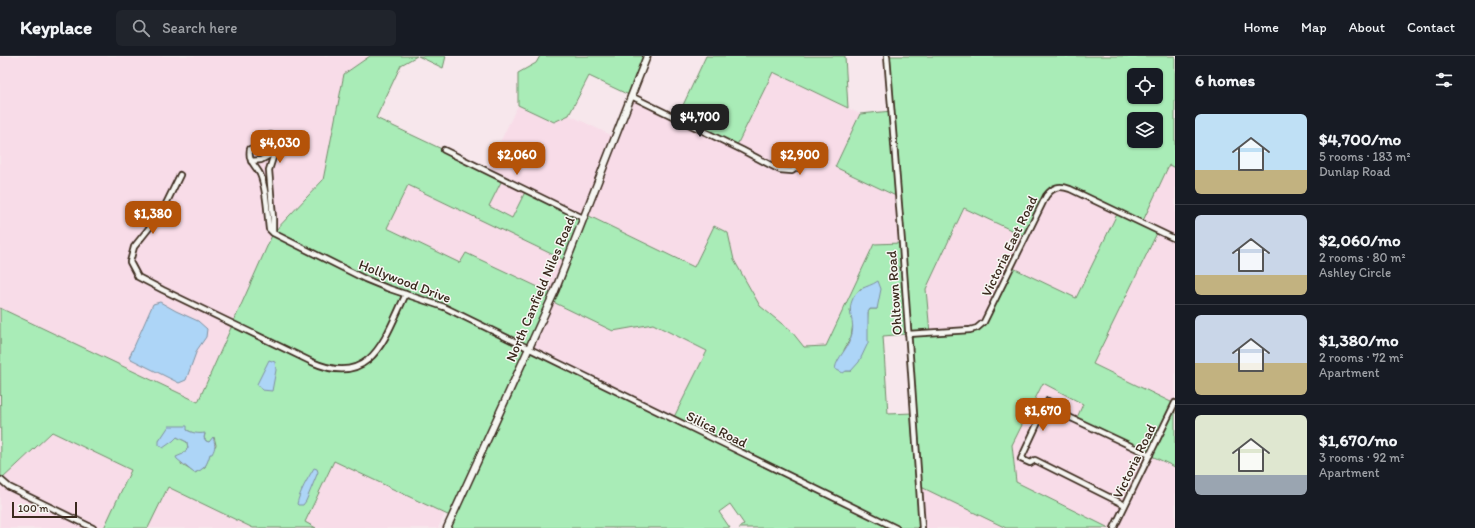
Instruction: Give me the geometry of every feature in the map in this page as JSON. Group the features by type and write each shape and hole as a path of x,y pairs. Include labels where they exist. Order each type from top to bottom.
{"main road":[{"name":"North Canfield Niles Road","path":"447,528 555,291 647,56"}],"street":[{"name":"Ohltown Road","path":"887,56 922,528"},
{"path":"631,96 780,170 792,171 800,166 811,147"},
{"path":"271,135 275,137 277,145 269,170 273,233 269,229 262,181 248,155 250,149 257,146 264,137 271,135"},
{"path":"444,150 583,218"},
{"path":"251,161 261,160 276,151"},
{"path":"180,175 162,212 134,247 130,262 138,277 162,290 312,362 324,367 335,369 344,369 360,365 366,362 377,352 382,345 406,294"},
{"name":"Victoria East Road","path":"908,334 970,330 981,325 984,322 1046,196 1050,190 1057,187 1070,188 1175,239"},
{"name":"Hollywood Drive","path":"273,233 365,279 444,307 529,349"},
{"name":"Silica Road","path":"529,349 896,528"},
{"path":"1125,505 1035,460 1030,463 1021,458 1048,402 1064,410 1069,417 1150,455"},
{"name":"Victoria Road","path":"1114,528 1175,403"},
{"path":"1,480 9,487 93,528"}],"shaded area":[{"path":"0,56 370,56 344,74 323,180 273,233 198,402 0,308"},
{"path":"773,72 860,114 835,167 898,197 902,243 874,244 826,346 804,347 792,332 760,306 734,260 728,233 714,226 694,267 585,214 583,218 526,190 512,218 489,206 486,171 518,105 554,122 569,115 615,137 631,96 736,147"},
{"path":"1169,165 1175,168 1175,404 1093,364 1158,231 1141,223"},
{"path":"408,185 567,261 553,294 466,253 460,264 387,227"},
{"path":"1061,186 1118,212 1076,298 1011,267 984,322 977,328 930,333 926,289 965,207 1026,237 1046,196"},
{"path":"551,301 613,331 653,324 707,351 673,419 529,349"},
{"path":"1043,382 1083,404 1076,420 1175,467 1175,528 1109,528 1016,482 1012,445"},
{"path":"52,432 253,528 0,528 0,479 1,480"},
{"path":"334,461 445,513 438,528 303,528"},
{"path":"919,485 1006,528 922,528"}],"green space":[{"path":"370,56 417,56 401,65 376,118 503,178 489,206 512,218 526,190 583,218 585,214 694,267 714,226 728,233 734,260 760,306 792,332 804,347 826,346 874,244 901,243 898,197 835,167 860,114 892,111 887,56 1175,56 1175,168 1169,165 1142,223 1158,231 1093,364 1175,404 1175,467 1076,420 1083,404 1043,383 1012,445 1016,482 1109,528 1006,528 919,486 922,528 739,528 744,524 730,504 719,512 730,528 455,528 449,525 452,517 334,461 305,522 316,528 253,528 168,487 148,528 104,528 131,470 52,432 1,480 0,308 198,402 273,233 323,180 344,74","holes":["408,185 566,261 553,294 466,253 460,263 387,228","1064,187 1118,212 1076,298 1011,267 981,325 970,330 930,333 926,289 964,208 1026,237 1050,190","871,286 877,309 870,309 868,312 867,326 851,371 846,371 844,350 851,337 853,323 850,310 860,289","551,301 613,331 653,324 707,351 673,419 530,349","908,334 913,413 888,414 883,336","187,430 195,434 205,434 204,438 209,442 214,437 216,445 210,454 205,467 195,473 181,464 183,454 188,448 187,442 177,437 159,441 163,436"]},
{"path":"418,56 446,56 443,68"},
{"path":"540,56 647,56 631,96 589,76 569,115 554,122 518,105 518,73 536,63"},
{"path":"706,56 845,56 848,108 773,72 736,147 677,118"}],"water":[{"path":"878,281 881,289 877,309 870,309 868,312 868,343 859,362 851,371 846,371 843,373 835,369 851,337 853,326 850,311 852,301 860,289"},
{"path":"160,302 198,321 207,329 206,337 197,350 186,380 179,383 129,358 153,304"},
{"path":"269,360 275,362 276,370 272,391 262,390 257,384"},
{"path":"169,426 187,426 187,430 191,432 205,433 204,438 209,442 213,437 215,447 212,454 210,454 207,464 201,470 194,473 176,457 183,454 188,448 187,442 177,437 163,448 159,445 159,441"},
{"path":"314,468 317,469 318,472 306,501 303,505 298,505 298,499"}]}
